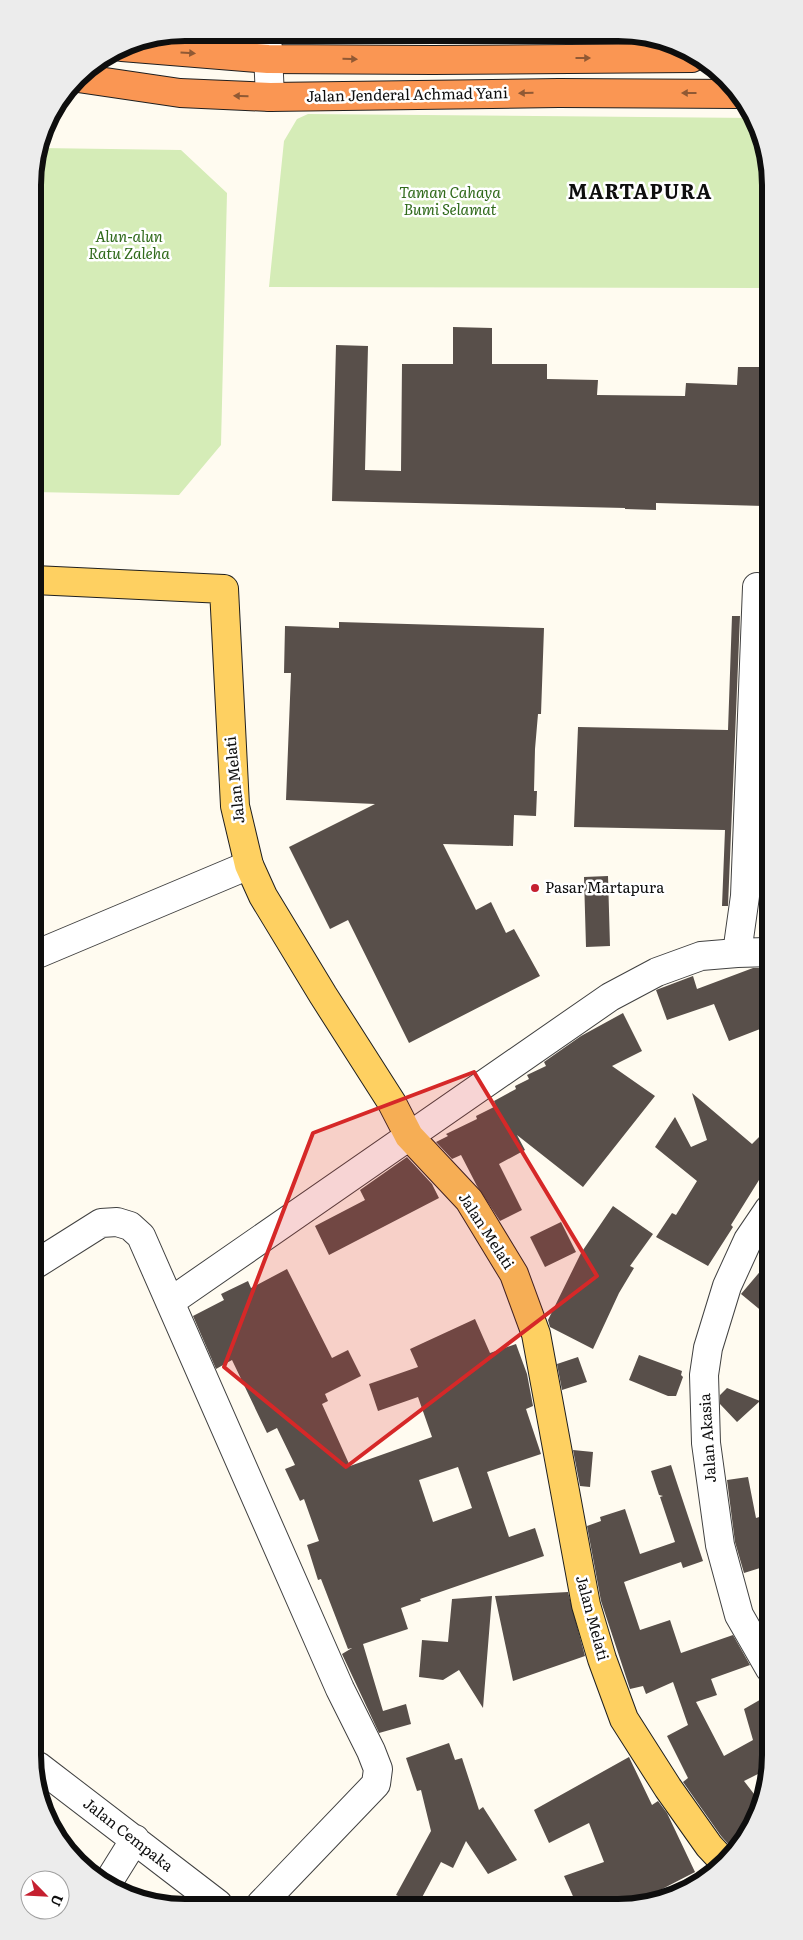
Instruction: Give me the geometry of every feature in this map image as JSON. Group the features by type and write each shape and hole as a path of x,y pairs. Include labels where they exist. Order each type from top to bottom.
{"highway":[{"path":"145,47 268,46 433,60 684,58"},
{"name":"Jalan Jenderal Achmad Yani","path":"88,79 180,93 270,97 559,93 729,94"}],"main road":[{"name":"Jalan Melati","path":"42,580 224,589 235,806 249,865 263,896 392,1103 409,1136 469,1200 514,1274 536,1334 586,1605 602,1659 624,1719 668,1788 709,1846 720,1857"}],"street":[{"path":"268,46 270,97"},
{"path":"737,953 745,896 757,587"},
{"path":"42,952 249,865"},
{"path":"170,1302 610,996 657,972 701,956 762,952"},
{"name":"Jalan Akasia","path":"761,1219 748,1240 727,1286 708,1348 704,1375 706,1443 720,1545 739,1615 761,1653"},
{"path":"41,1261 101,1223 117,1222 130,1226 140,1236 340,1689 378,1769 376,1784 266,1899"},
{"name":"Jalan Cempaka","path":"42,1769 212,1899"},
{"path":"111,1878 134,1839"}],"highlighted area":[{"path":"474,1072 597,1276 346,1467 224,1367 313,1133"}],"green space":[{"name":"Taman Cahaya Bumi Selamat","path":"308,114 745,118 754,139 761,167 762,288 269,287 284,141 297,119"},
{"name":"Alun-alun Ratu Zaleha","path":"46,148 181,150 227,193 221,445 179,495 42,492 42,167"}],"building":[{"path":"453,327 492,328 492,364 547,364 547,379 598,380 597,395 685,396 686,383 737,385 738,367 762,367 762,506 656,503 656,510 332,501 336,345 368,346 365,470 401,471 402,364 453,364"},
{"path":"732,616 740,616 728,906 722,906 725,830 574,827 578,727 728,730"},
{"path":"339,622 544,628 541,714 538,714 535,749 534,791 537,791 536,816 514,815 513,846 443,844 476,910 491,902 506,933 514,929 540,976 409,1043 348,920 330,929 289,847 375,804 286,800 291,673 284,673 285,626 339,628"},
{"path":"762,850 762,907 759,907"},
{"path":"608,876 610,946 586,947 584,877"},
{"path":"753,968 761,968 761,1029 729,1041 714,1004 667,1020 656,990 693,976 697,989"},
{"path":"623,1013 642,1051 612,1066 655,1096 583,1187 517,1135 525,1150 499,1164 522,1210 500,1221 477,1186 461,1155 452,1159 436,1142 448,1136 446,1134 477,1119 476,1116 496,1106 494,1101 516,1089 515,1086 529,1079 527,1075 546,1066 544,1062 581,1036"},
{"path":"692,1093 752,1144 761,1135 761,1182 759,1180 731,1225 733,1227 708,1266 656,1237 672,1213 676,1215 697,1181 655,1147 675,1117 691,1147 707,1140"},
{"path":"407,1157 432,1184 439,1198 329,1255 315,1226 365,1200 360,1190"},
{"path":"613,1206 653,1234 630,1266 634,1268 619,1293 593,1349 550,1327 548,1320 581,1253"},
{"path":"561,1222 576,1252 545,1267 530,1237"},
{"path":"287,1269 332,1358 348,1350 361,1376 325,1394 328,1401 322,1404 350,1466 432,1437 418,1397 378,1411 369,1384 418,1367 410,1349 475,1319 490,1353 516,1344 527,1374 533,1406 526,1409 541,1454 487,1472 509,1537 535,1528 544,1556 420,1599 421,1601 401,1608 408,1629 363,1644 383,1711 406,1704 411,1724 379,1733 342,1654 352,1648 348,1649 321,1579 318,1580 307,1545 319,1541 304,1499 300,1501 285,1469 295,1465 277,1428 267,1433 232,1360 216,1369 193,1316 224,1300 221,1294 248,1281 251,1288","holes":["458,1467 472,1508 433,1522 419,1480"]},
{"path":"761,1270 761,1311 741,1294"},
{"path":"639,1355 682,1371 681,1375 683,1377 676,1396 668,1396 629,1380"},
{"path":"578,1357 587,1382 562,1390 557,1364"},
{"path":"727,1388 760,1401 737,1422 720,1404 720,1395"},
{"path":"573,1450 593,1452 590,1487 580,1486"},
{"path":"671,1465 703,1561 683,1568 681,1562 624,1582 640,1630 670,1620 681,1653 733,1635 750,1665 711,1679 717,1695 696,1702 724,1756 753,1740 744,1709 761,1699 760,1773 744,1781 755,1796 747,1818 729,1845 683,1782 688,1778 667,1736 688,1725 673,1682 646,1694 643,1686 630,1689 601,1601 587,1526 601,1521 600,1517 625,1509 640,1554 675,1542 660,1497 663,1496 659,1495 651,1471"},
{"path":"748,1477 756,1518 761,1516 761,1568 744,1573 735,1542 727,1480"},
{"path":"568,1592 585,1656 513,1681 495,1596"},
{"path":"492,1596 483,1708 459,1670 443,1680 419,1677 422,1640 448,1642 452,1599"},
{"path":"449,1743 455,1760 462,1758 479,1810 483,1807 517,1860 488,1874 466,1841 453,1868 441,1862 421,1899 404,1899 396,1895 431,1831 421,1790 417,1791 406,1758"},
{"path":"629,1757 652,1805 658,1801 667,1813 695,1872 651,1895 618,1899 574,1899 564,1876 604,1862 589,1823 549,1843 534,1810"}],"place":[{"name":"Pasar Martapura","path":"535,888"}],"district":[{"name":"MARTAPURA","path":"640,192"}]}
